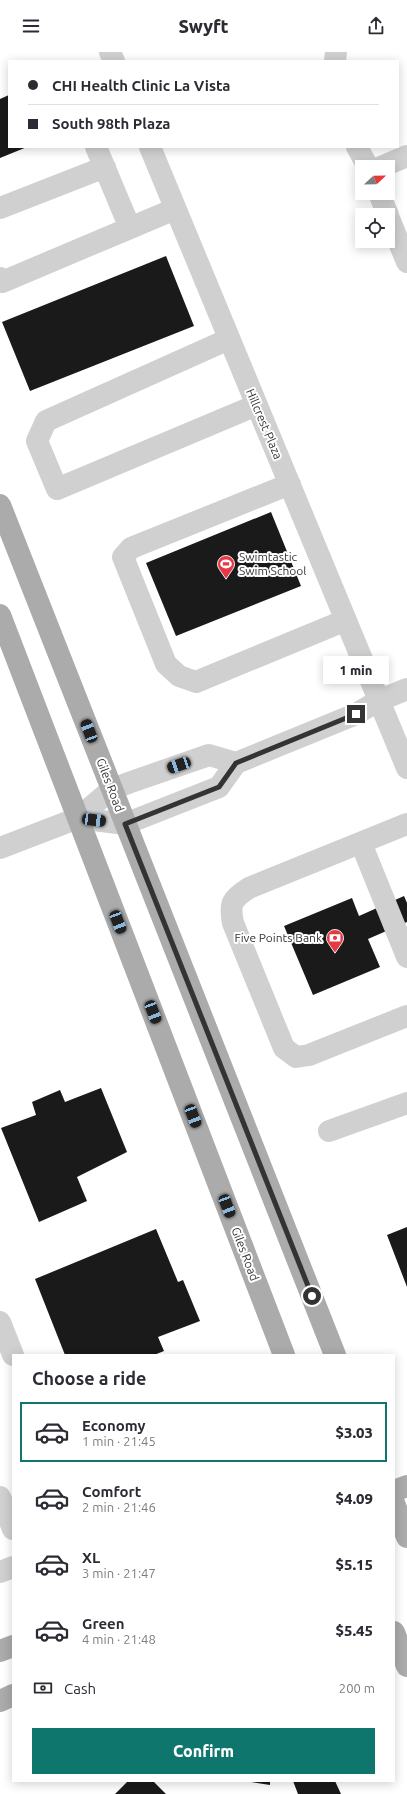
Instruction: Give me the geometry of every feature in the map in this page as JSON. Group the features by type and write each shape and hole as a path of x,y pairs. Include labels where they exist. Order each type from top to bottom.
{"main road":[{"name":"Giles Road","path":"0,505 335,1354"},
{"name":"Giles Road","path":"0,615 284,1354"},
{"path":"395,1491 407,1486"},
{"path":"395,1506 404,1537"},
{"path":"395,1635 407,1666"},
{"path":"0,1651 12,1646"},
{"path":"0,1701 12,1695"}],"street":[{"path":"96,148 130,228"},
{"name":"Hillcrest Plaza","path":"150,148 407,768"},
{"path":"358,148 364,160"},
{"path":"395,161 407,156"},
{"path":"0,208 105,167"},
{"path":"0,278 2,282 175,209"},
{"path":"395,232 407,262"},
{"path":"229,339 46,421 37,441 57,488 257,405"},
{"path":"290,484 131,548 123,557 166,664 179,676 196,682 346,620"},
{"path":"78,818 125,824 219,787 236,763 356,714 378,701 407,689"},
{"path":"0,848 78,818 112,789 209,755 236,763"},
{"path":"407,824 249,888 235,896 230,908 233,923 284,1048 296,1057 309,1055 407,1016"},
{"path":"361,843 407,957"},
{"path":"329,1131 407,1103"},
{"path":"0,1322 13,1354"},
{"path":"0,1497 12,1527"},
{"path":"0,1572 12,1567"}],"building":[{"path":"8,95 8,148 25,148 0,158 0,99"},
{"path":"166,256 194,326 30,391 2,322"},
{"path":"271,512 301,586 176,636 146,563"},
{"name":"Five Points Bank","path":"404,896 407,903 407,922 368,939 380,967 313,995 284,926 352,898 359,916"},
{"path":"101,1088 127,1152 77,1177 87,1201 39,1222 1,1128 36,1115 32,1102 60,1090 65,1102"},
{"path":"407,1227 407,1287 387,1235"},
{"path":"156,1229 178,1282 183,1280 200,1321 158,1337 164,1351 156,1354 65,1354 35,1279"},
{"path":"127,1782 154,1782 166,1794 115,1794"},
{"path":"251,1782 270,1782 270,1785"},
{"path":"293,1782 335,1782 341,1794 298,1794"}],"place":[{"name":"Swimtastic Swim School","path":"226,579"},
{"name":"Five Points Bank","path":"335,953"}],"route":[{"path":"312,1296 125,824 219,787 236,763 356,714"}]}
